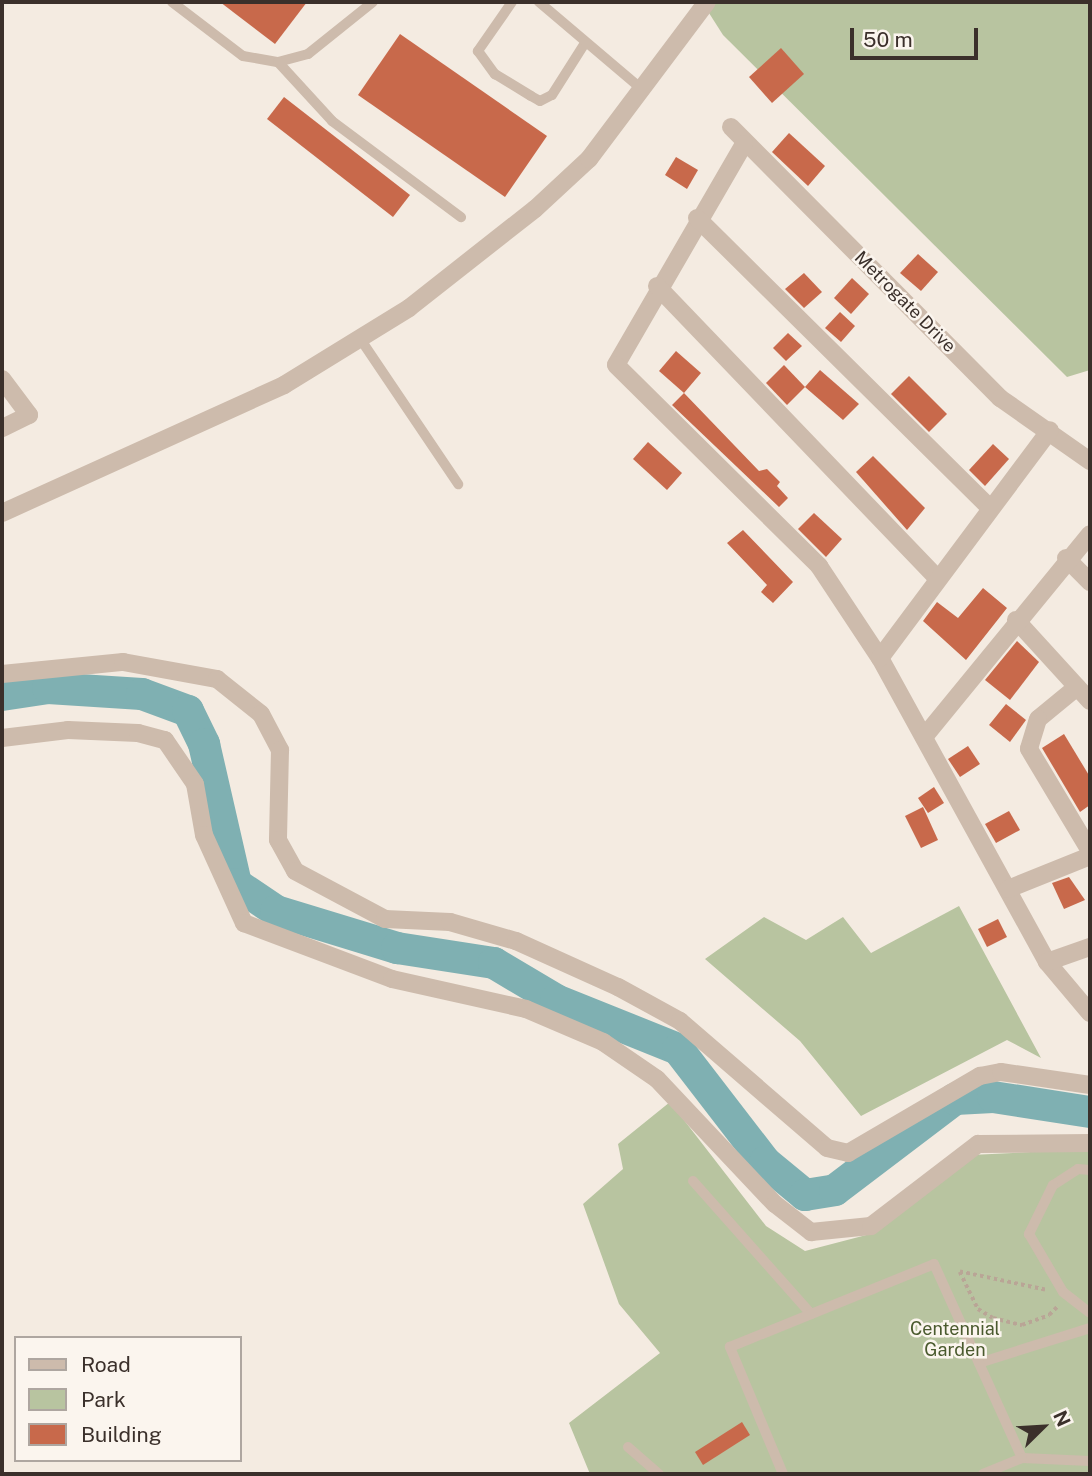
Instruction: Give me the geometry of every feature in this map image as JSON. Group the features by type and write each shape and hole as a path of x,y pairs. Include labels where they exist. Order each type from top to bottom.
{"street":[{"path":"2,513 284,385 361,340 535,209 589,159 644,91 707,2"},
{"name":"Metrogate Drive","path":"731,127 744,144 1000,398 1050,430 1090,461"},
{"path":"744,144 696,218 615,365 819,566 880,658 1047,962 1090,1013"},
{"path":"696,218 989,507"},
{"path":"657,286 937,578"},
{"path":"2,379 29,415 2,428"},
{"path":"880,658 989,507 1050,430"},
{"path":"924,737 1066,558 1090,534"},
{"path":"1066,558 1090,582"},
{"path":"1016,620 1090,701"},
{"path":"2,674 123,662 217,679 261,714 280,750 278,840 295,871 385,919 450,922 516,941 618,987 680,1021 827,1148 848,1153 980,1076 1001,1072 1090,1085"},
{"path":"1008,889 1090,854 1029,749 1038,719 1077,687"},
{"path":"2,738 68,730 138,733 165,740 195,783 204,835 244,923 392,979 526,1009 603,1042 657,1079 775,1204 811,1232 871,1226 978,1144 1090,1143"},
{"path":"1047,962 1090,947"}],"lane":[{"path":"172,2 243,56 278,62 307,54 373,2"},
{"path":"538,2 644,91"},
{"path":"507,3 478,51 495,74 540,101 552,95 585,43"},
{"path":"278,62 332,121 461,217"},
{"path":"361,340 458,484"},
{"path":"1090,1170 1077,1168 1053,1185 1029,1234 1065,1294 1090,1313"},
{"path":"692,1181 811,1314"},
{"path":"783,1474 730,1347 934,1264 1022,1458"},
{"path":"979,1363 1090,1328"},
{"path":"628,1447 659,1474"},
{"path":"983,1474 1022,1458 1090,1461"}],"path":[{"path":"960,1272 1065,1294 1049,1315 1021,1325 978,1309 960,1272"}],"green space":[{"path":"702,2 1090,2 1090,370 1067,377 723,35"},
{"path":"959,906 1041,1058 1007,1040 861,1116 800,1041 705,959 764,917 806,940 843,917 871,953"},
{"name":"Centennial Garden","path":"670,1102 766,1226 805,1251 874,1233 971,1155 1090,1149 1090,1474 590,1474 569,1423 660,1353 619,1304 583,1204 623,1169 618,1144"}],"building":[{"path":"220,2 307,2 275,44"},
{"path":"400,34 547,136 505,197 358,95"},
{"path":"781,48 804,74 772,103 749,77"},
{"path":"284,97 410,195 393,217 267,119"},
{"path":"789,133 825,166 808,186 772,152"},
{"path":"676,157 698,170 687,189 665,175"},
{"path":"918,254 938,272 921,291 900,273"},
{"path":"804,273 822,292 804,308 785,289"},
{"path":"852,278 869,294 851,314 834,298"},
{"path":"840,312 855,326 841,342 825,328"},
{"path":"788,333 802,346 786,361 773,348"},
{"path":"676,351 701,373 684,393 659,371"},
{"path":"784,365 805,387 787,405 766,383"},
{"path":"820,370 859,404 843,420 805,387"},
{"path":"909,376 947,414 929,432 891,394"},
{"path":"684,393 759,471 767,469 780,482 777,486 788,498 779,507 672,405"},
{"path":"648,442 682,473 667,490 633,459"},
{"path":"993,444 1009,459 985,486 969,470"},
{"path":"873,456 925,508 907,530 856,472"},
{"path":"814,513 842,539 826,557 798,529"},
{"path":"743,530 793,582 773,603 761,592 767,585 727,543"},
{"path":"983,588 1007,608 966,660 923,621 937,602 958,618"},
{"path":"1017,641 1039,662 1010,700 985,680"},
{"path":"1006,704 1026,720 1010,742 989,725"},
{"path":"1064,734 1090,777 1090,805 1080,812 1042,748"},
{"path":"968,746 980,764 960,777 948,759"},
{"path":"934,787 944,803 928,813 918,798"},
{"path":"923,807 938,840 921,848 905,816"},
{"path":"1009,811 1020,830 996,843 985,824"},
{"path":"1069,877 1085,900 1064,909 1052,883"},
{"path":"998,919 1007,937 987,947 978,929"},
{"path":"742,1422 750,1435 703,1465 695,1452"}],"waterway":[{"path":"2,695 48,688 142,694 188,711 204,744 236,884 276,911 397,948 494,963 556,1000 678,1049 765,1162 805,1195 835,1190 955,1099 993,1097 1090,1112"}]}
